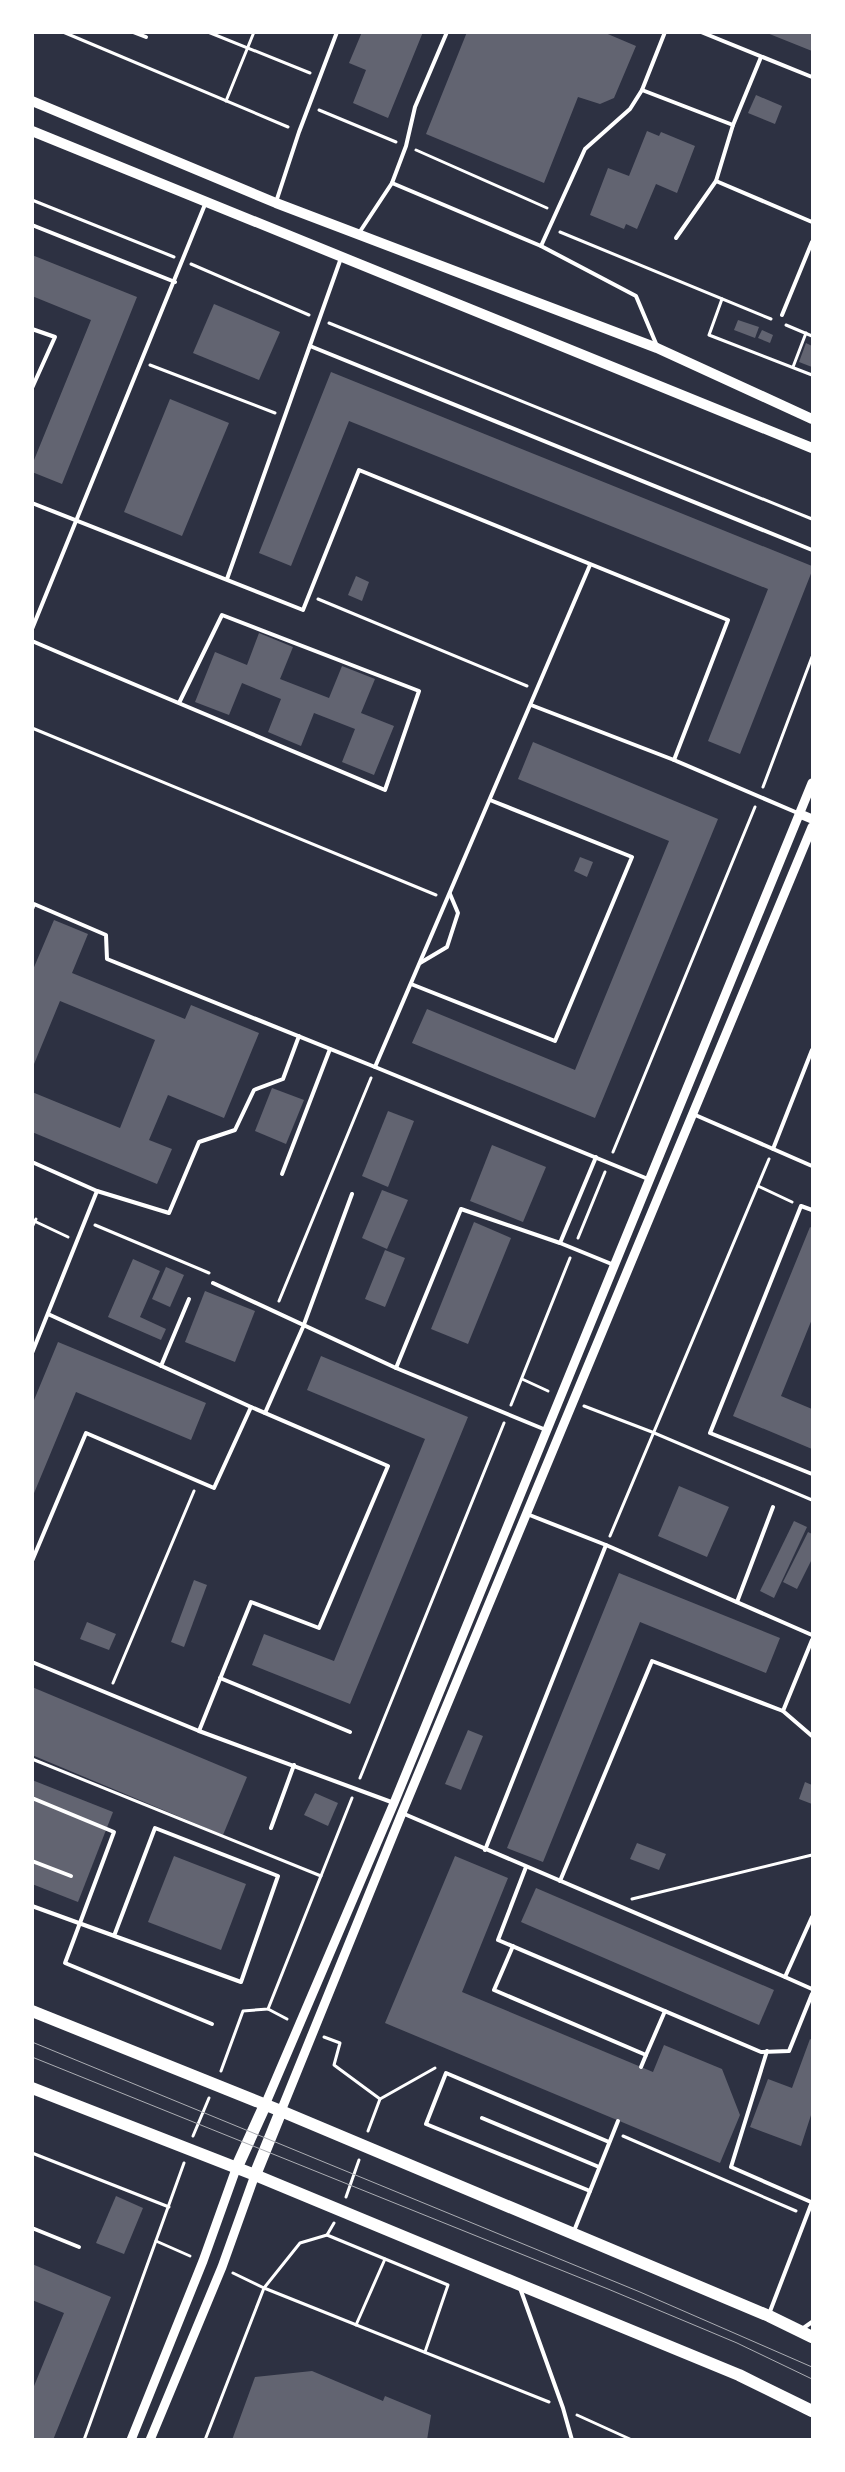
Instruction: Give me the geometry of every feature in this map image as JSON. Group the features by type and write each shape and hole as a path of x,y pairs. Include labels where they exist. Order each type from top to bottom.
{"main road":[{"path":"32,101 276,203 657,348 812,419"},
{"path":"32,131 812,448"},
{"path":"32,2011 281,2111 769,2316 812,2337"},
{"path":"32,2088 188,2151 255,2175 340,2212 739,2375 812,2411"},
{"path":"236,2168 265,2105"},
{"path":"255,2175 281,2111"}],"street":[{"path":"265,2105 394,1803 548,1431 648,1179 812,783"},
{"path":"800,814 812,819"},
{"path":"281,2111 402,1813 812,827"},
{"path":"678,1107 693,1114"},
{"path":"548,1431 559,1436"},
{"path":"131,2440 203,2261 236,2168"},
{"path":"150,2440 222,2267 255,2175"}],"lane":[{"path":"133,32 146,37"},
{"path":"276,203 299,132 337,32"},
{"path":"357,235 392,183 406,146 415,107 447,32"},
{"path":"541,246 584,149 630,109 642,90 665,32"},
{"path":"701,32 761,58 812,77"},
{"path":"676,238 716,180 733,125 761,58"},
{"path":"642,90 733,125"},
{"path":"716,180 812,222"},
{"path":"392,183 541,246 636,296 657,348"},
{"path":"32,628 175,282 206,202"},
{"path":"32,225 175,282"},
{"path":"782,316 812,242"},
{"path":"226,579 341,257"},
{"path":"32,329 54,337 32,388"},
{"path":"310,346 812,550"},
{"path":"32,503 302,610 359,470 728,620 674,760"},
{"path":"375,1067 590,565"},
{"path":"32,641 385,790 419,692 222,615 179,703"},
{"path":"530,705 674,760 800,814"},
{"path":"411,984 555,1041 632,857 490,800"},
{"path":"420,963 447,947 458,913 450,893"},
{"path":"32,909 34,904 106,935 106,959 648,1179"},
{"path":"32,1162 97,1192 169,1213 199,1142 235,1130 254,1090 284,1079 299,1036"},
{"path":"282,1174 330,1049"},
{"path":"772,1149 812,1050"},
{"path":"693,1114 812,1166"},
{"path":"560,1243 596,1157"},
{"path":"32,1353 97,1192"},
{"path":"265,1413 303,1326 352,1194"},
{"path":"812,1210 801,1206 710,1433 812,1474"},
{"path":"396,1368 461,1209 560,1243 614,1265"},
{"path":"212,1284 396,1368 548,1431"},
{"path":"161,1366 190,1299"},
{"path":"48,1314 251,1407 388,1466 319,1628 251,1602 199,1731"},
{"path":"32,1561 86,1433 214,1488 251,1407"},
{"path":"737,1602 773,1507"},
{"path":"527,1514 606,1545 812,1635"},
{"path":"484,1850 606,1545"},
{"path":"783,1711 812,1640"},
{"path":"560,1881 652,1661 783,1711 810,1731 812,1736"},
{"path":"32,1662 199,1731 394,1803"},
{"path":"220,1678 350,1732"},
{"path":"271,1828 294,1766"},
{"path":"32,1798 114,1832 65,1963 212,2024"},
{"path":"402,1813 484,1850 812,1989"},
{"path":"32,1906 79,1924 240,1982 278,1876 155,1828 114,1936"},
{"path":"32,1861 71,1876"},
{"path":"526,1867 498,1940 761,2052 789,2051 812,1994"},
{"path":"785,1977 812,1917"},
{"path":"513,1946 494,1990 646,2055"},
{"path":"641,2067 664,2011"},
{"path":"767,2051 731,2167 812,2202 808,2217 769,2316"},
{"path":"590,2191 426,2124 446,2073 609,2142"},
{"path":"482,2118 599,2167"},
{"path":"573,2235 618,2121"},
{"path":"32,2228 79,2247"},
{"path":"518,2284 563,2408 572,2440"},
{"path":"800,2330 812,2322"}],"path":[{"path":"63,32 299,132"},
{"path":"208,32 320,76"},
{"path":"226,101 254,32"},
{"path":"32,200 812,519"},
{"path":"722,299 709,335 812,375"},
{"path":"793,367 806,333"},
{"path":"142,362 284,417"},
{"path":"309,594 537,690"},
{"path":"268,2009 609,1162 760,796 812,657"},
{"path":"32,728 446,900"},
{"path":"274,1313 375,1067"},
{"path":"606,1545 772,1149"},
{"path":"758,1186 801,1206"},
{"path":"32,1226 34,1220 78,1241"},
{"path":"86,1221 214,1275"},
{"path":"522,1379 561,1397"},
{"path":"573,1402 652,1432 812,1500"},
{"path":"109,1694 198,1481"},
{"path":"32,1759 321,1876"},
{"path":"612,1903 812,1855"},
{"path":"84,2440 188,2151 244,2011 268,2009 299,2025"},
{"path":"314,2032 340,2044 334,2065 380,2099 357,2169 340,2212 327,2235"},
{"path":"32,2153 169,2208"},
{"path":"205,2440 264,2288 300,2243 327,2235 448,2285 425,2352"},
{"path":"156,2241 203,2261"},
{"path":"356,2325 385,2259"},
{"path":"222,2267 264,2288 563,2408 632,2440"}],"building":[{"path":"362,32 423,32 388,118 353,103 366,70 349,63"},
{"path":"467,32 603,32 636,46 614,98 600,104 578,97 544,183 426,134"},
{"path":"812,32 812,51 767,33"},
{"path":"756,95 782,106 775,124 748,113"},
{"path":"647,131 659,136 661,132 695,146 677,193 656,184 637,229 626,224 624,229 590,215 608,168 629,176"},
{"path":"32,255 137,297 62,484 32,472 32,465 91,320 32,296"},
{"path":"214,304 280,332 259,380 193,353"},
{"path":"738,320 759,327 755,338 734,330"},
{"path":"762,330 773,335 770,343 758,338"},
{"path":"806,343 812,346 812,367 799,362"},
{"path":"331,372 812,566 812,571 740,754 708,741 768,589 349,421 291,566 259,553"},
{"path":"170,399 229,423 182,536 124,512"},
{"path":"356,576 369,582 362,601 348,595"},
{"path":"259,633 293,647 280,679 329,698 342,666 375,679 361,713 394,726 374,775 342,762 355,729 314,713 301,746 268,732 281,699 242,683 229,715 195,702 215,652 247,665"},
{"path":"533,742 718,819 595,1118 412,1043 427,1009 575,1070 669,841 518,779"},
{"path":"580,857 593,862 587,877 574,871"},
{"path":"54,920 88,934 72,973 185,1019 191,1005 259,1033 224,1118 168,1095 149,1140 172,1149 157,1184 32,1132 32,1092 120,1128 155,1040 60,1001 32,1069 32,972"},
{"path":"272,1088 304,1100 286,1144 255,1131"},
{"path":"388,1111 414,1121 388,1187 362,1176"},
{"path":"492,1145 546,1167 523,1222 470,1201"},
{"path":"382,1190 408,1200 387,1249 362,1238"},
{"path":"474,1222 511,1238 468,1344 431,1329"},
{"path":"810,1227 812,1228 812,1319 781,1396 812,1409 812,1449 733,1416"},
{"path":"385,1250 405,1258 385,1307 365,1299"},
{"path":"133,1259 160,1271 140,1317 166,1329 161,1340 108,1317"},
{"path":"166,1267 184,1275 170,1307 152,1299"},
{"path":"205,1291 255,1311 235,1362 185,1342"},
{"path":"58,1342 206,1403 191,1440 76,1392 32,1498 32,1405"},
{"path":"321,1356 468,1417 350,1704 252,1665 264,1634 334,1661 425,1439 307,1390"},
{"path":"679,1486 729,1507 707,1557 658,1536"},
{"path":"794,1521 807,1527 774,1598 760,1591"},
{"path":"808,1532 812,1534 812,1559 797,1589 783,1582"},
{"path":"619,1573 780,1638 766,1673 640,1622 543,1862 507,1848"},
{"path":"194,1580 207,1585 184,1647 171,1642"},
{"path":"87,1622 116,1634 109,1650 80,1639"},
{"path":"32,1687 247,1777 223,1835 32,1755"},
{"path":"468,1730 483,1736 461,1790 445,1784"},
{"path":"32,1780 113,1812 78,1902 32,1884"},
{"path":"805,1782 812,1785 812,1804 799,1799"},
{"path":"315,1793 338,1803 328,1826 304,1815"},
{"path":"637,1843 666,1854 659,1870 630,1859"},
{"path":"174,1856 246,1884 221,1950 148,1922"},
{"path":"455,1856 508,1878 462,1992 653,2072 664,2045 722,2069 740,2115 720,2163 385,2023"},
{"path":"536,1888 774,1990 759,2025 521,1922"},
{"path":"810,2039 812,2040 812,2112 801,2146 750,2127 768,2079 792,2088"},
{"path":"116,2196 143,2208 124,2254 96,2243"},
{"path":"32,2264 111,2297 53,2440 32,2440 32,2391 64,2313 32,2300"},
{"path":"312,2371 383,2401 385,2396 431,2415 427,2440 232,2440 255,2377"}],"tram line":[{"path":"32,2042 640,2292 812,2367"},
{"path":"32,2057 608,2289 737,2343 812,2379"}]}
